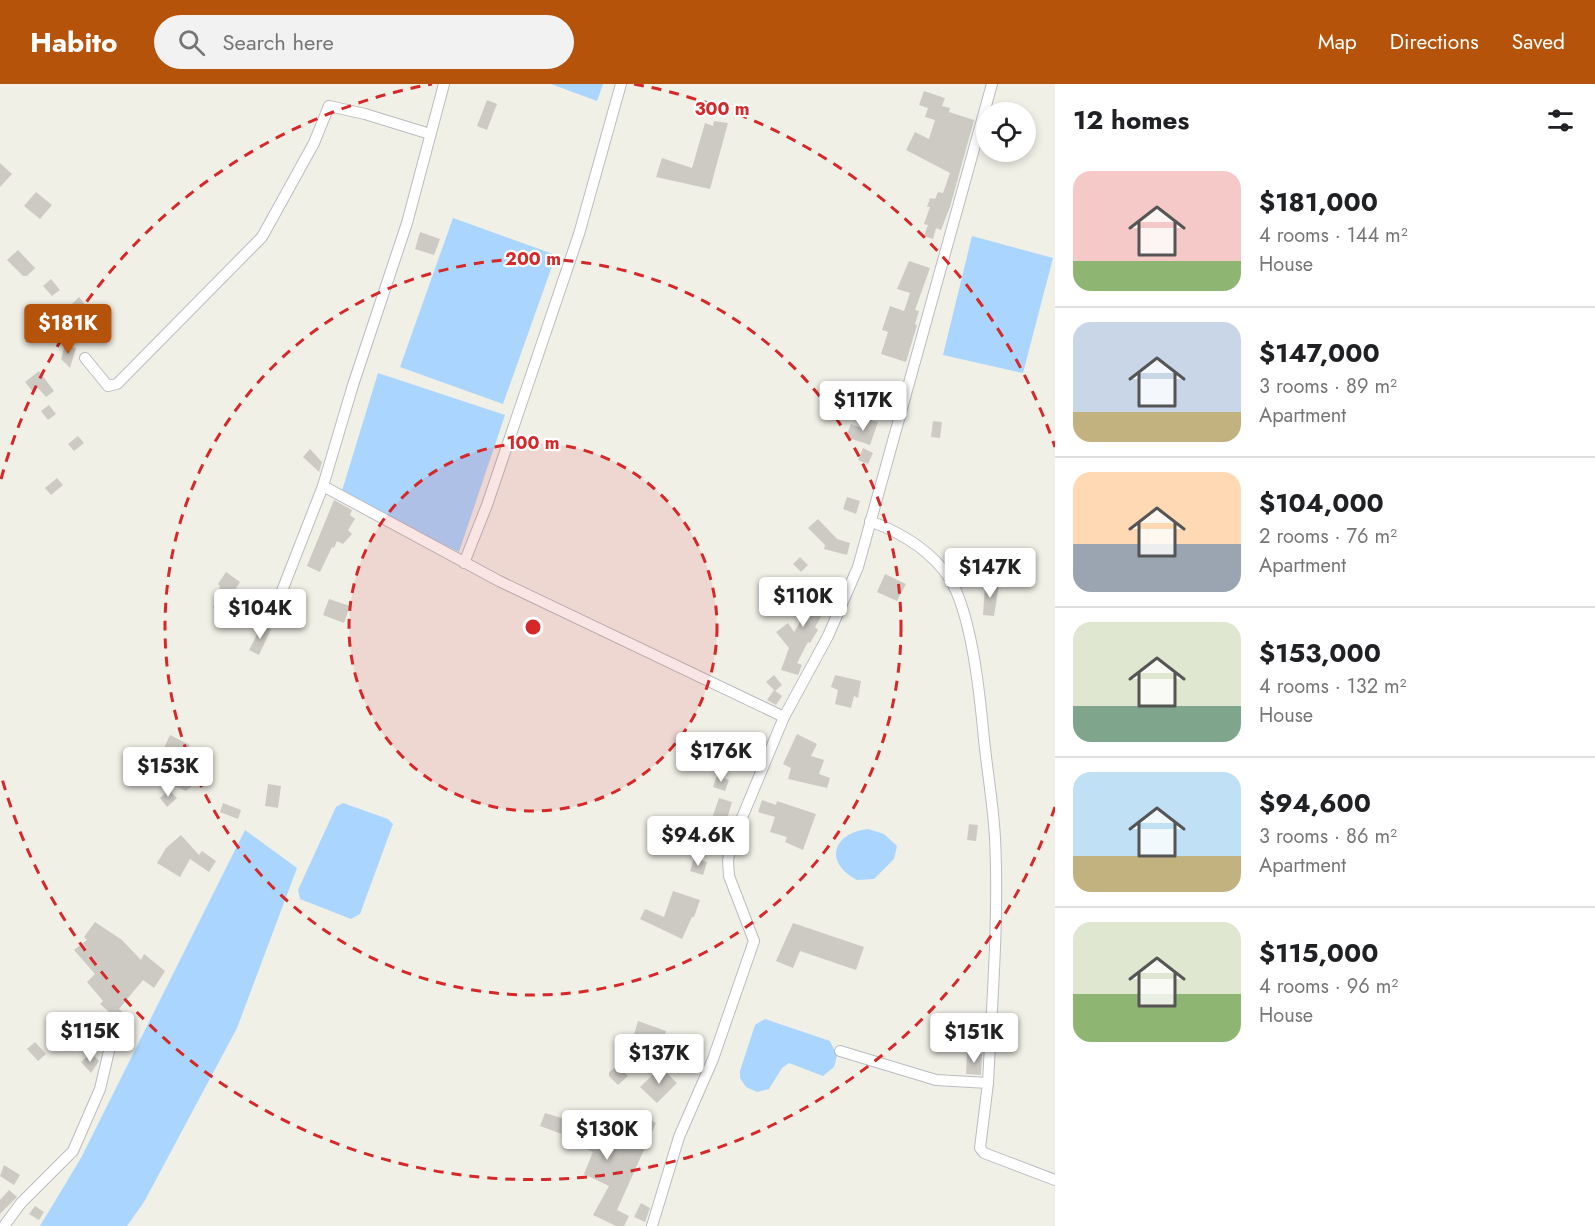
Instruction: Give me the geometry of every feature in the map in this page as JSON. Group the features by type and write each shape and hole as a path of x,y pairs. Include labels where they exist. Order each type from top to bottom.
{"street":[{"path":"271,619 323,486 353,385 407,223 444,84"},
{"path":"464,563 487,505 579,234 621,84"},
{"path":"652,1226 679,1137 713,1059 754,941 746,915 732,887 728,861 731,844 784,717 846,598 915,369 966,171 992,84"},
{"path":"85,358 108,386 117,384 262,237 314,143 329,106 365,114 430,134"},
{"path":"323,486 464,563 784,717"},
{"path":"870,521 898,531 931,555 950,580 963,613 978,685 995,839 996,951 988,1083 980,1148 984,1153 1055,1180"},
{"path":"4,1226 21,1203 72,1151 100,1089 113,1034"},
{"path":"840,1051 936,1080 988,1083"}],"water":[{"path":"551,84 603,84 597,101"},
{"path":"453,218 556,255 503,404 400,367"},
{"path":"972,236 1053,258 1023,373 943,355"},
{"path":"378,373 505,415 459,552 341,494"},
{"path":"343,803 388,819 393,824 360,914 351,919 300,899 298,890 336,807"},
{"path":"868,829 884,834 897,846 894,859 874,879 857,880 839,865 836,857 837,849 840,842 847,836"},
{"path":"245,830 297,868 237,1028 144,1202 127,1226 40,1226 81,1158"},
{"path":"765,1019 830,1041 837,1056 834,1067 823,1076 789,1063 782,1068 769,1089 757,1092 746,1087 740,1078 740,1071 755,1025"}],"building":[{"path":"924,91 945,98 942,106 950,108 949,112 974,120 950,207 941,230 936,228 933,239 924,236 928,225 924,224 930,207 927,207 930,198 935,199 938,192 943,193 950,173 906,150 915,132 929,139 935,120 925,117 928,108 919,105"},
{"path":"487,100 497,104 487,130 477,126"},
{"path":"714,121 728,123 710,189 656,177 662,158 692,168 705,123 713,126"},
{"path":"0,163 12,174 0,187"},
{"path":"36,192 52,205 40,219 24,206"},
{"path":"420,232 440,239 434,255 415,249"},
{"path":"18,250 35,268 27,276 23,276 7,260"},
{"path":"909,261 930,268 915,310 919,311 915,324 917,325 906,362 881,354 888,332 882,330 890,306 904,311 910,293 897,289"},
{"path":"51,279 60,290 52,296 43,286"},
{"path":"79,297 87,307 79,313 83,317 74,326 62,314"},
{"path":"65,345 76,348 70,368 61,359"},
{"path":"39,371 54,391 46,397 38,388 33,392 25,382"},
{"path":"886,388 898,392 895,402 883,399"},
{"path":"49,405 56,414 48,420 41,411"},
{"path":"864,418 878,422 870,445 846,437 851,424 861,428"},
{"path":"933,421 942,422 940,438 931,437"},
{"path":"78,436 84,443 74,451 68,444"},
{"path":"863,448 873,453 868,464 858,460"},
{"path":"310,449 322,462 319,472 303,457"},
{"path":"57,478 63,485 51,495 45,488"},
{"path":"847,497 860,501 856,514 843,509"},
{"path":"334,500 352,510 350,515 355,519 348,530 352,534 343,544 337,541 320,572 307,566"},
{"path":"818,519 837,539 850,543 847,555 824,549 825,545 808,528"},
{"path":"800,557 808,565 801,572 793,564"},
{"path":"226,572 240,582 221,611 213,608 220,586 218,584"},
{"path":"885,574 906,584 897,601 877,592"},
{"path":"808,581 819,584 815,597 816,595 831,600 815,627 818,630 810,643 808,642 797,663 802,665 798,675 781,670 789,648 776,632 788,623 794,632 804,616 800,615"},
{"path":"985,584 999,585 994,616 983,615"},
{"path":"329,599 350,606 344,623 323,615"},
{"path":"232,609 246,614 242,623 228,618"},
{"path":"262,625 271,629 259,655 249,650"},
{"path":"774,675 782,685 775,691 766,682"},
{"path":"835,675 861,681 858,698 854,696 851,708 835,704 838,690 831,687"},
{"path":"774,690 782,696 776,705 767,700"},
{"path":"797,734 817,744 811,756 824,760 819,774 830,778 827,788 788,779 791,768 783,764"},
{"path":"170,735 190,745 183,759 163,750"},
{"path":"717,776 729,780 725,791 713,787"},
{"path":"185,777 192,786 186,791 174,786"},
{"path":"268,784 281,786 278,808 265,806"},
{"path":"169,790 177,798 167,807 160,798"},
{"path":"719,798 732,802 721,839 696,831 700,821 710,824"},
{"path":"762,800 776,805 777,801 816,814 803,850 785,842 787,837 770,832 775,817 758,812"},
{"path":"223,803 241,810 238,819 220,812"},
{"path":"969,824 978,825 976,841 967,840"},
{"path":"181,835 199,855 202,851 216,861 209,872 190,859 180,877 157,863 166,848"},
{"path":"694,858 707,862 703,875 690,871"},
{"path":"673,891 700,900 682,939 640,919 645,909 664,917"},
{"path":"95,922 122,940 141,960 144,954 165,971 154,988 143,980 119,1009 128,1016 122,1023 100,1004 103,1001 87,982 95,974 74,950 87,940 84,937"},
{"path":"793,923 864,947 856,970 800,951 793,968 776,961"},
{"path":"638,1021 666,1031 662,1043 649,1039 648,1043 633,1038"},
{"path":"35,1042 46,1054 38,1061 27,1049"},
{"path":"91,1053 99,1061 91,1073 81,1062"},
{"path":"967,1053 982,1054 981,1075 966,1074"},
{"path":"618,1065 628,1076 618,1085 609,1076 609,1072"},
{"path":"661,1067 677,1083 657,1103 640,1087"},
{"path":"545,1113 568,1120 612,1141 619,1129 636,1137 648,1118 656,1123 617,1210 629,1216 624,1226 616,1226 593,1215 609,1186 584,1174 593,1152 561,1137 562,1134 540,1126"},
{"path":"4,1165 20,1175 14,1185 0,1176"},
{"path":"9,1190 17,1197 0,1214 0,1200"},
{"path":"641,1203 650,1208 645,1222 634,1217"},
{"path":"35,1206 44,1212 39,1220 29,1214"}]}
